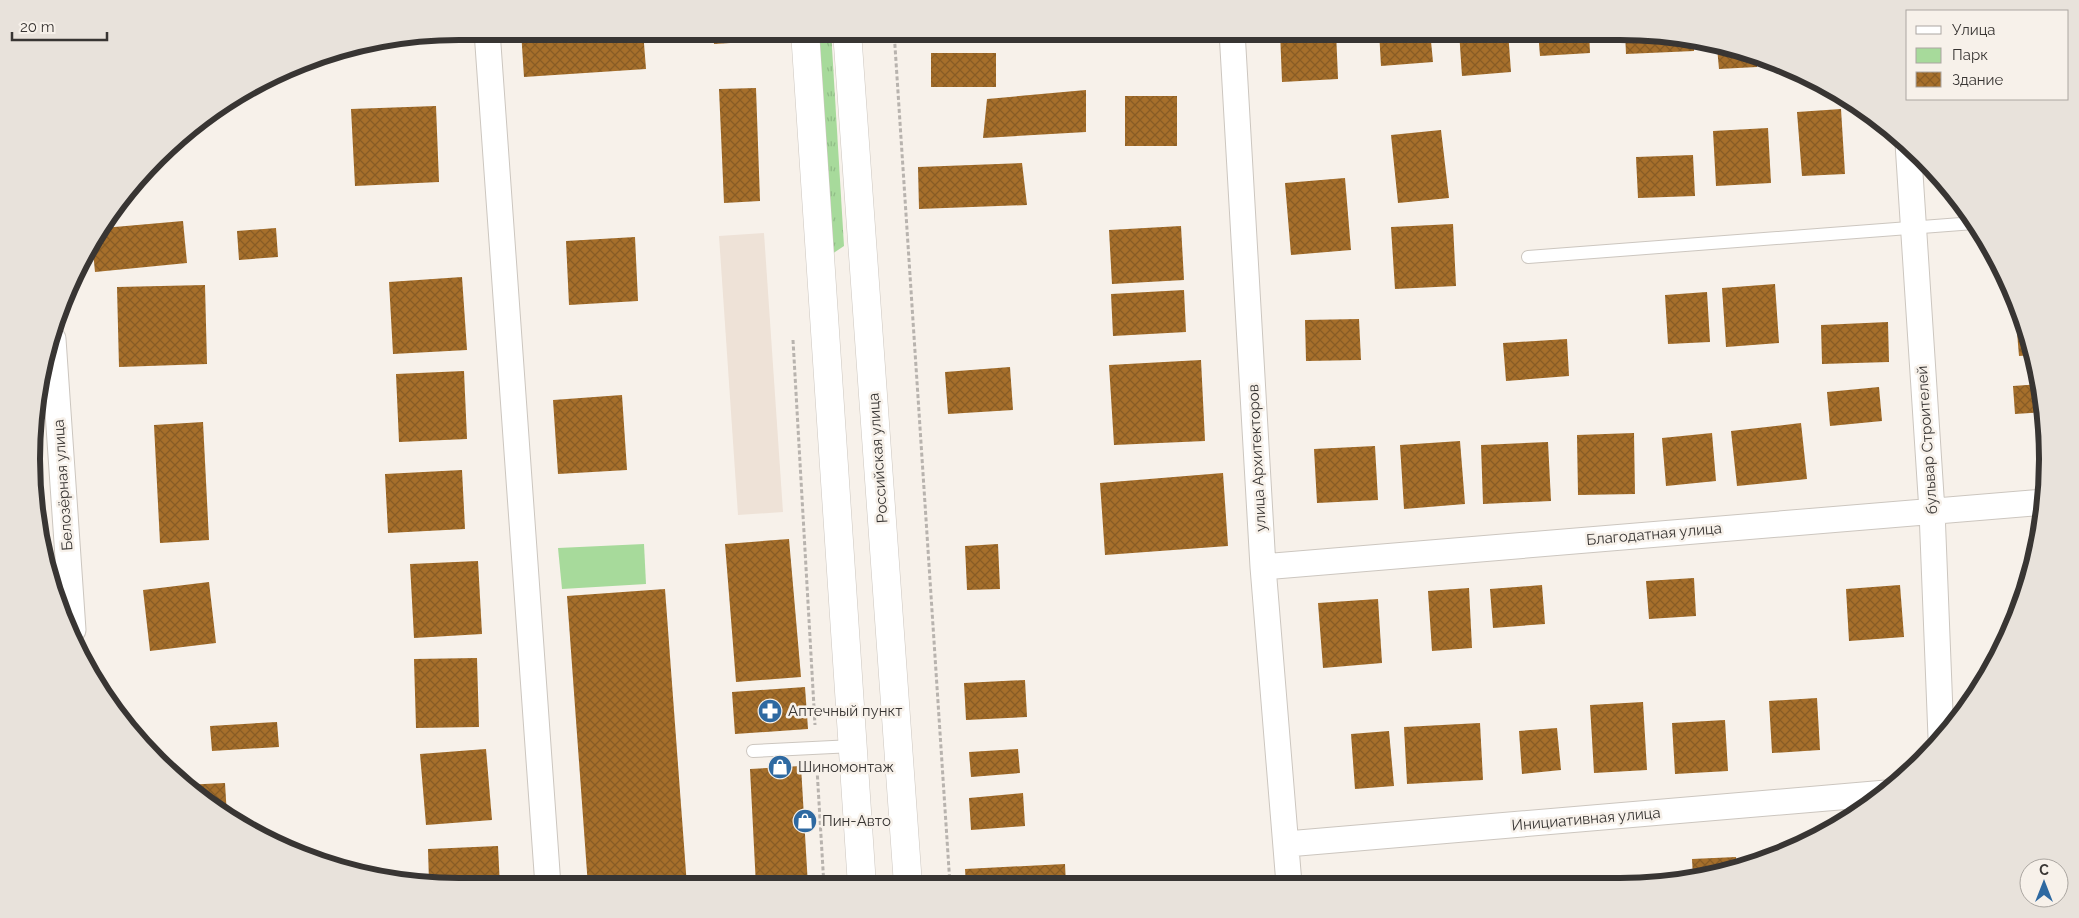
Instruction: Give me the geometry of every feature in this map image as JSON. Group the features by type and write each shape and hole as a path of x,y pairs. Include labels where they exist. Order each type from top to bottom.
{"main road":[{"path":"806,40 861,878"},
{"name":"Российская улица","path":"848,40 908,878"}],"street":[{"path":"488,40 547,878"},
{"name":"улица Архитекторов","path":"1233,40 1263,567 1289,878"},
{"name":"бульвар Строителей","path":"1909,156 1932,511 1942,727"},
{"name":"Белозёрная улица","path":"54,352 71,617"},
{"name":"Благодатная улица","path":"1263,567 2036,503"},
{"name":"Инициативная улица","path":"1287,844 1870,794"}],"lane":[{"path":"1528,258 1912,226 1966,223"},
{"path":"752,751 853,746"}],"path":[{"path":"895,40 950,878"},
{"path":"793,340 824,878"}],"shaded area":[{"path":"764,233 783,512 738,515 719,236"}],"green space":[{"path":"818,40 832,40 844,246 832,254"},
{"path":"644,544 646,584 562,589 558,548"}],"building":[{"path":"522,40 644,40 646,69 524,77"},
{"path":"714,40 763,41 714,44"},
{"path":"1280,40 1336,40 1338,79 1282,82"},
{"path":"1380,40 1431,40 1433,62 1381,66"},
{"path":"1460,40 1509,40 1511,72 1462,76"},
{"path":"1539,40 1589,40 1590,53 1540,56"},
{"path":"1625,40 1694,47 1694,51 1626,54"},
{"path":"1717,52 1757,63 1757,67 1719,69"},
{"path":"931,53 996,53 996,87 931,87"},
{"path":"756,88 760,201 724,203 719,89"},
{"path":"1086,90 1086,132 983,138 987,99"},
{"path":"1125,96 1177,96 1177,146 1125,146"},
{"path":"436,106 439,182 355,186 351,109"},
{"path":"1841,109 1845,174 1802,176 1797,112"},
{"path":"1768,128 1771,183 1716,186 1713,131"},
{"path":"1441,130 1449,198 1398,203 1391,135"},
{"path":"1693,155 1695,196 1638,198 1636,157"},
{"path":"1022,163 1027,205 919,209 918,167"},
{"path":"1345,178 1351,250 1291,255 1285,183"},
{"path":"183,221 187,263 95,272 93,254 110,227"},
{"path":"1453,224 1456,286 1395,289 1391,227"},
{"path":"1181,226 1184,280 1112,284 1109,230"},
{"path":"276,228 278,257 239,260 237,231"},
{"path":"635,237 638,301 569,305 566,241"},
{"path":"462,277 467,350 393,354 389,282"},
{"path":"1775,284 1779,343 1726,347 1722,288"},
{"path":"205,285 207,364 119,367 117,287"},
{"path":"1184,290 1186,332 1113,336 1111,294"},
{"path":"1707,292 1710,342 1668,344 1665,295"},
{"path":"1359,319 1361,360 1306,361 1305,320"},
{"path":"1888,322 1889,362 1822,364 1821,325"},
{"path":"2016,322 2026,356 2019,356"},
{"path":"1567,339 1569,376 1506,381 1503,343"},
{"path":"1201,360 1205,441 1114,445 1109,365"},
{"path":"1010,367 1013,410 948,414 945,372"},
{"path":"464,371 467,439 399,442 396,374"},
{"path":"2032,385 2036,413 2015,414 2013,386"},
{"path":"1879,387 1882,421 1830,426 1827,392"},
{"path":"622,395 627,470 558,474 553,400"},
{"path":"203,422 209,540 160,543 154,425"},
{"path":"1801,423 1807,479 1737,486 1731,431"},
{"path":"1634,433 1635,494 1578,495 1577,435"},
{"path":"1712,433 1716,481 1666,486 1662,438"},
{"path":"1460,441 1465,504 1404,509 1400,445"},
{"path":"1548,442 1551,501 1483,504 1481,445"},
{"path":"1375,446 1378,500 1317,503 1314,449"},
{"path":"462,470 465,529 388,533 385,474"},
{"path":"1223,473 1228,546 1105,555 1100,483"},
{"path":"789,539 801,677 736,682 725,544"},
{"path":"998,544 1000,589 967,590 965,546"},
{"path":"478,561 482,634 414,638 410,564"},
{"path":"1694,578 1696,616 1649,619 1646,581"},
{"path":"209,582 216,643 150,651 143,590"},
{"path":"1542,585 1545,624 1493,628 1490,589"},
{"path":"1900,585 1904,637 1849,641 1846,589"},
{"path":"1469,588 1472,648 1432,651 1428,591"},
{"path":"665,589 686,878 587,878 567,596"},
{"path":"1378,599 1382,663 1323,668 1318,603"},
{"path":"477,658 479,727 416,728 414,659"},
{"path":"1025,680 1027,717 966,720 964,683"},
{"name":"Аптечный пункт","path":"805,687 808,729 735,734 732,692"},
{"path":"1817,698 1820,750 1772,753 1769,701"},
{"path":"1643,702 1647,770 1594,773 1590,705"},
{"path":"1725,720 1728,771 1675,774 1672,723"},
{"path":"277,722 279,747 212,751 210,726"},
{"path":"1480,723 1483,780 1407,784 1404,727"},
{"path":"1557,728 1561,770 1522,774 1519,731"},
{"path":"1389,731 1394,786 1355,789 1351,734"},
{"path":"486,749 492,820 426,825 420,754"},
{"path":"1018,749 1020,773 971,777 969,752"},
{"path":"801,766 808,878 756,878 750,769"},
{"path":"225,783 226,807 204,791 196,784"},
{"path":"1023,793 1025,826 971,830 969,798"},
{"path":"498,846 500,878 429,877 428,849"},
{"path":"1736,857 1736,861 1693,871 1692,859"},
{"path":"1065,864 1066,878 966,878 965,869"}],"place":[{"name":"Аптечный пункт","path":"770,711"},
{"name":"Шиномонтаж","path":"780,767"},
{"name":"Пин-Авто","path":"805,821"}]}
